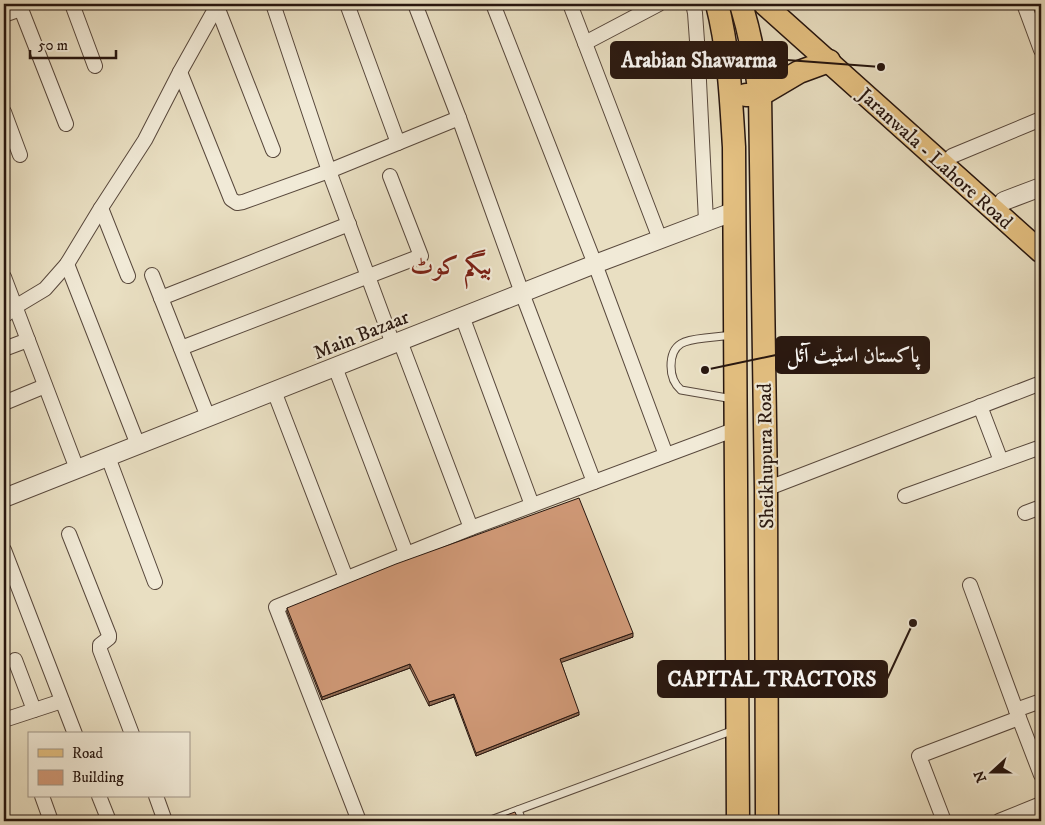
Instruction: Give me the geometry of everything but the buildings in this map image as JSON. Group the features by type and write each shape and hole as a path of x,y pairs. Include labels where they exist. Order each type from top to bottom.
{"highway":[{"name":"Sheikhupura Road","path":"717,4 725,38 734,147 738,821"},
{"name":"Sheikhupura Road","path":"742,4 755,58 760,95 766,489 767,821"},
{"path":"730,95 760,95 800,72 829,61"}],"main road":[{"name":"Jaranwala - Lahore Road","path":"764,4 1039,241"},
{"name":"Jaranwala - Lahore Road","path":"782,4 1004,201 1039,241"}],"street":[{"path":"72,4 95,66"},
{"path":"4,316 15,307 46,289 67,264 145,140 217,4"},
{"path":"217,4 274,150"},
{"path":"273,4 329,171 368,276 397,342 471,528"},
{"path":"347,4 398,143"},
{"path":"415,4 594,482"},
{"path":"493,4 595,264 666,456"},
{"path":"570,4 660,239"},
{"path":"585,43 659,4"},
{"path":"693,4 697,41 706,221"},
{"path":"1024,4 1041,50"},
{"path":"4,15 20,6 66,124"},
{"path":"180,72 231,199 237,203 329,171 459,118"},
{"path":"4,112 20,154"},
{"path":"952,156 1041,119"},
{"path":"181,348 421,256 390,176"},
{"path":"1004,201 1041,187"},
{"path":"101,208 128,276"},
{"name":"Main Bazaar","path":"4,498 735,210"},
{"path":"161,298 349,224"},
{"path":"67,264 138,445"},
{"path":"152,274 208,417"},
{"path":"5,283 77,469"},
{"path":"462,316 532,505"},
{"path":"4,349 28,340"},
{"path":"335,367 406,553"},
{"path":"766,489 1041,383"},
{"path":"4,403 45,386"},
{"path":"274,391 346,578"},
{"path":"980,406 1001,461"},
{"path":"359,821 276,607 406,553 736,429"},
{"path":"905,496 1041,447"},
{"path":"108,457 155,582"},
{"path":"1025,513 1041,507"},
{"path":"69,534 110,638 100,645 100,650 131,732"},
{"path":"4,550 74,732"},
{"path":"970,584 1041,775"},
{"path":"15,660 34,710"},
{"path":"4,720 62,701"},
{"path":"944,821 919,756 1017,714 1041,701"},
{"path":"43,798 51,821"},
{"path":"101,798 109,821"},
{"path":"157,798 165,821"},
{"path":"999,821 1041,804"},
{"path":"1036,821 1041,819"}],"lane":[{"path":"735,335 686,340 677,346 672,353 670,364 671,375 681,390 736,400"},
{"path":"488,821 738,729"},
{"path":"518,810 522,821"}],"place":[{"name":"Arabian Shawarma","path":"881,67"},
{"name":"پاکستان اسٹیٹ آئل","path":"705,370"},
{"name":"CAPITAL TRACTORS","path":"913,623"}],"district":[{"name":"بیگم کوٹ","path":"451,265"}]}
